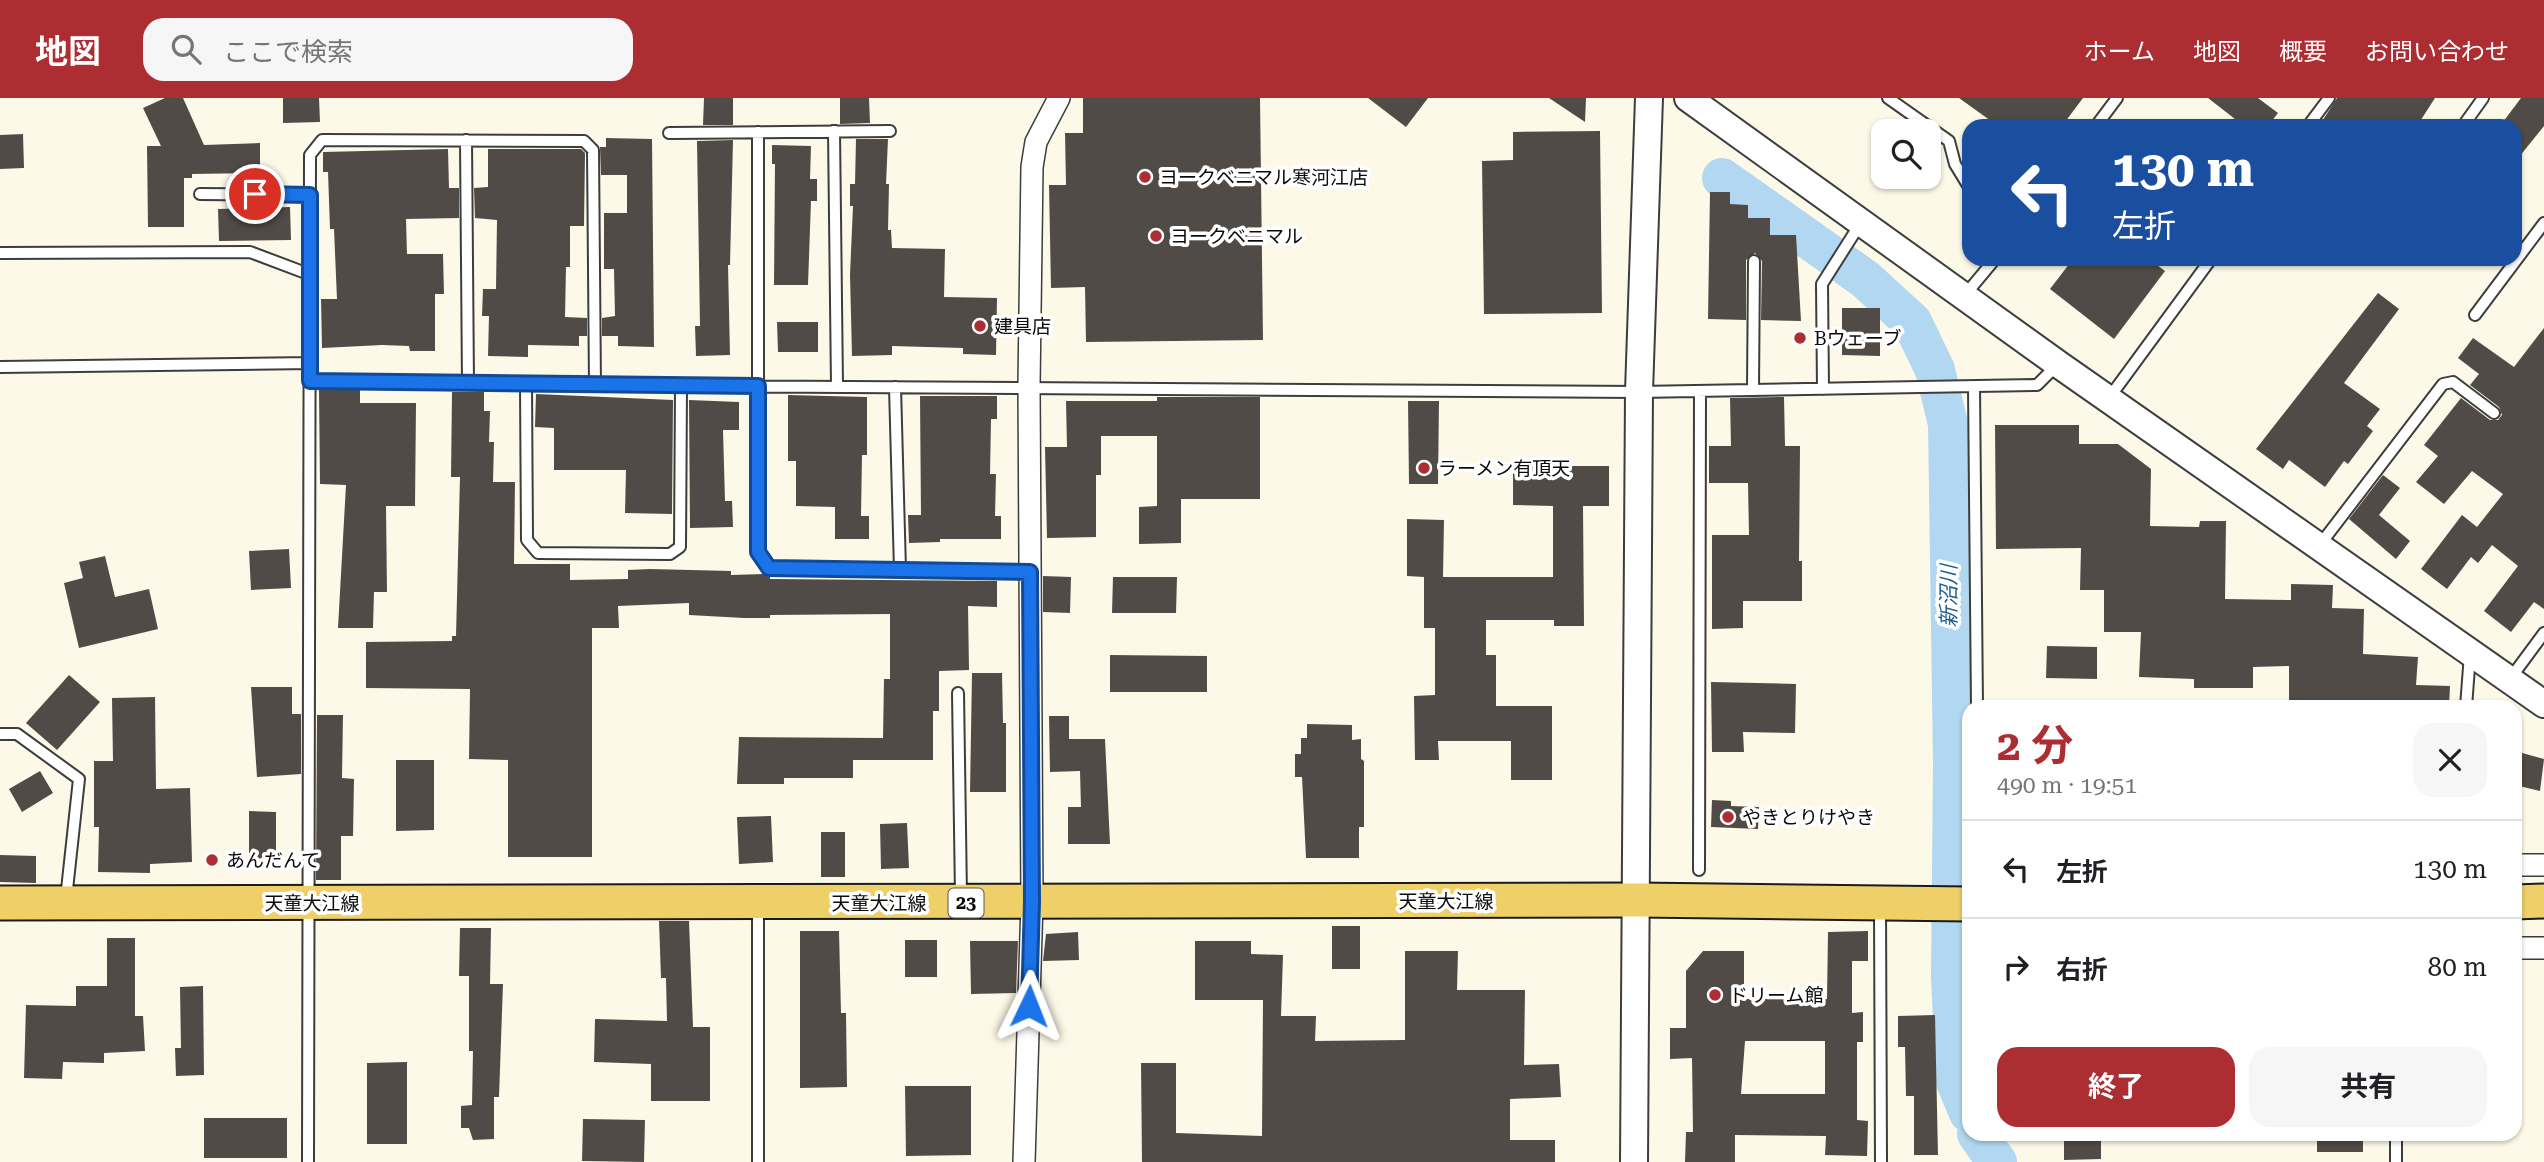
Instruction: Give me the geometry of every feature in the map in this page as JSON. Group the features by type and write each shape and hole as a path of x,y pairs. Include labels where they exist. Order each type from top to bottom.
{"main road":[{"name":"天童大江線","path":"0,903 1637,900 1962,904"},
{"path":"2522,902 2544,901"}],"street":[{"path":"1024,1162 1032,902 1029,386 1031,167 1036,142 1059,98"},
{"path":"1634,1162 1640,392 1649,98"},
{"path":"1688,98 2058,364 2544,704"},
{"path":"2522,865 2544,865"},
{"path":"2522,948 2544,948"}],"lane":[{"path":"1888,98 1949,141 1955,164 1962,176"},
{"path":"2101,119 2117,98"},
{"path":"2313,119 2329,98"},
{"path":"2468,119 2483,98"},
{"path":"834,131 837,386"},
{"path":"669,133 890,131"},
{"path":"758,132 758,552 769,568 1030,572"},
{"path":"308,1162 310,155 321,140 583,141 593,150 595,386"},
{"path":"466,140 468,384"},
{"path":"200,194 310,195"},
{"path":"1823,388 1822,284 1861,221"},
{"path":"2522,252 2544,223"},
{"path":"0,253 250,252 311,275"},
{"path":"1753,389 1754,261"},
{"path":"1965,295 1989,266"},
{"path":"2109,398 2206,266"},
{"path":"2475,315 2512,266"},
{"path":"0,367 311,363"},
{"path":"310,381 681,387 1029,386 1640,392 2037,385 2058,364"},
{"path":"2319,546 2443,384 2453,382 2494,413"},
{"path":"526,385 527,540 538,553 670,554 680,547 681,387"},
{"path":"895,387 900,570"},
{"path":"1975,387 1977,700"},
{"path":"1699,870 1700,391"},
{"path":"2510,679 2544,633"},
{"path":"2466,700 2470,651"},
{"path":"958,693 961,903"},
{"path":"0,734 17,734 79,779 65,904"},
{"path":"758,903 758,1162"},
{"path":"1880,905 1881,1162"},
{"path":"2396,1141 2396,1162"}],"building":[{"path":"165,98 183,98 204,145 260,143 260,173 192,174 192,178 184,178 184,227 148,227 147,146 161,146 143,108"},
{"path":"283,98 319,98 320,122 283,123"},
{"path":"704,98 733,98 733,125 703,125"},
{"path":"840,98 869,98 870,123 840,124"},
{"name":"ヨークベニマル","path":"1083,98 1260,98 1263,340 1086,342 1085,287 1051,288 1049,185 1066,185 1065,133 1083,133"},
{"path":"1368,98 1428,98 1406,127"},
{"path":"1549,98 1586,98 1585,122"},
{"path":"1959,98 2083,98 2067,119 1988,119"},
{"path":"2208,98 2258,98 2278,113 2273,119 2235,119"},
{"path":"2337,98 2435,98 2422,119 2324,119"},
{"path":"2521,98 2544,98 2544,126 2522,153 2522,119 2505,119"},
{"path":"1600,131 1602,313 1484,314 1482,161 1513,160 1513,132"},
{"path":"23,134 24,168 0,169 0,135"},
{"path":"606,138 652,139 654,347 618,346 618,336 602,336 602,318 615,316 614,269 604,269 604,213 627,213 627,175 601,175 600,147 606,147"},
{"path":"856,139 888,139 886,184 889,184 888,230 891,230 892,248 945,249 944,297 997,298 996,355 963,354 963,348 892,346 892,355 852,356 850,275 853,206 850,206 850,184 855,184"},
{"path":"733,140 728,265 730,355 696,356 695,326 700,326 697,141"},
{"path":"772,145 811,146 810,179 817,179 817,201 811,201 808,285 774,285 775,164 772,164"},
{"path":"448,149 449,188 459,188 459,218 406,219 407,254 443,254 444,294 435,294 435,351 410,351 409,346 382,345 322,348 321,299 337,299 334,229 330,229 328,172 323,172 323,152"},
{"path":"488,149 581,149 585,153 584,226 570,226 570,267 566,267 565,317 587,318 587,336 579,336 579,346 528,345 528,357 488,356 489,316 482,316 483,289 496,289 497,220 475,218 474,188 488,187"},
{"path":"1710,192 1730,192 1730,204 1748,205 1748,218 1770,218 1770,235 1796,235 1801,321 1761,320 1762,261 1755,253 1746,260 1746,320 1708,319"},
{"path":"290,207 291,240 219,241 218,209"},
{"path":"2068,266 2158,266 2165,271 2114,339 2050,289"},
{"path":"2378,293 2399,309 2344,383 2380,409 2367,426 2373,431 2348,464 2344,461 2325,487 2289,460 2283,469 2256,449"},
{"path":"1842,308 1880,308 1880,356 1842,355"},
{"path":"777,322 818,322 818,352 778,352"},
{"path":"2544,328 2544,609 2534,602 2511,632 2484,611 2518,566 2492,545 2478,563 2471,557 2447,589 2421,569 2462,515 2477,527 2503,494 2472,471 2444,504 2416,482 2438,456 2424,445 2461,398 2490,420 2498,420 2502,415 2499,407 2470,385 2479,374 2458,358 2473,338 2514,367"},
{"path":"319,390 360,390 360,403 416,403 415,506 386,506 387,592 374,592 373,628 338,628 346,485 320,484"},
{"path":"452,392 484,392 484,411 490,411 489,442 494,442 493,482 515,482 514,564 570,564 570,580 628,579 628,570 650,569 731,571 731,575 764,574 770,576 770,579 997,581 997,607 968,606 969,670 939,671 939,711 933,711 933,760 853,760 853,778 784,778 784,784 737,784 739,737 883,738 884,679 890,679 890,614 770,615 770,618 744,618 689,615 689,603 618,606 619,628 592,628 592,857 508,857 508,760 469,759 470,689 366,688 366,642 452,641 452,636 456,636 460,477 451,477"},
{"path":"536,394 673,400 672,514 625,513 626,470 554,470 554,428 535,427"},
{"path":"788,395 867,397 867,455 862,455 861,516 869,516 869,539 835,539 835,507 796,506 796,461 788,461"},
{"path":"920,396 997,396 997,419 991,419 990,474 996,474 995,516 1001,516 1001,539 940,539 940,542 909,543 908,515 921,515"},
{"path":"1157,397 1260,397 1260,499 1181,499 1181,543 1139,544 1139,507 1157,506 1157,436 1101,436 1101,475 1096,475 1096,537 1047,538 1045,447 1067,447 1066,401 1157,401"},
{"path":"1784,397 1785,446 1800,446 1799,561 1802,561 1802,601 1743,601 1743,628 1712,629 1712,535 1749,535 1748,483 1709,483 1709,446 1731,446 1730,398"},
{"path":"689,400 739,402 739,430 723,430 725,501 732,501 733,527 690,528"},
{"path":"1408,401 1439,401 1438,484 1409,484"},
{"path":"1995,425 2079,425 2079,444 2118,444 2151,469 2150,526 2199,527 2200,521 2226,521 2225,599 2291,600 2291,584 2333,585 2332,608 2364,609 2363,654 2418,657 2416,685 2450,686 2449,700 2289,700 2289,666 2253,667 2253,688 2194,688 2194,679 2139,677 2141,632 2104,632 2104,590 2080,590 2081,548 1996,549"},
{"path":"1513,466 1609,466 1609,506 1583,506 1584,626 1554,626 1554,620 1486,620 1486,655 1496,655 1496,706 1552,706 1552,780 1511,780 1511,741 1438,741 1439,760 1415,760 1414,696 1435,695 1435,628 1424,628 1424,577 1407,576 1407,519 1444,520 1443,577 1553,577 1553,506 1513,505"},
{"path":"2383,475 2400,488 2379,515 2410,541 2396,559 2349,519"},
{"path":"289,549 291,588 251,590 249,551"},
{"path":"105,556 115,597 149,589 158,629 79,648 64,583 83,578 79,562"},
{"path":"1043,576 1071,577 1070,613 1043,612"},
{"path":"1113,577 1177,577 1176,613 1112,613"},
{"path":"2047,646 2097,647 2097,679 2046,678"},
{"path":"1110,655 1207,656 1207,692 1110,692"},
{"path":"972,673 1002,673 1003,723 1006,723 1006,792 970,792"},
{"path":"69,675 100,702 57,750 26,723"},
{"path":"1711,682 1796,684 1795,733 1743,732 1744,752 1712,752"},
{"path":"251,687 292,687 292,714 301,714 301,774 257,777"},
{"path":"155,697 156,789 190,788 192,862 150,864 150,873 98,872 99,827 94,827 94,761 113,761 112,698"},
{"path":"317,715 343,715 342,778 354,779 353,836 341,836 341,880 316,880"},
{"path":"1049,716 1069,716 1069,739 1105,739 1110,844 1068,844 1068,807 1081,807 1080,771 1050,772"},
{"path":"1307,724 1352,725 1352,740 1361,739 1361,759 1364,761 1364,827 1359,827 1359,858 1306,858 1302,777 1295,777 1295,754 1301,754 1301,738 1307,738"},
{"path":"2522,753 2544,759 2540,791 2522,787"},
{"path":"396,760 434,760 434,830 396,831"},
{"path":"40,771 53,793 22,812 9,789"},
{"path":"1712,800 1731,801 1731,806 1759,807 1758,829 1711,827"},
{"path":"249,811 276,812 276,860 249,860"},
{"path":"771,816 773,862 739,864 737,817"},
{"path":"907,823 909,868 881,869 880,824"},
{"path":"821,832 845,832 845,877 821,877"},
{"path":"0,855 36,856 36,883 0,882"},
{"path":"659,921 689,921 693,1027 710,1027 710,1101 651,1101 651,1064 594,1062 595,1019 667,1021 666,978 661,978"},
{"path":"1332,926 1360,926 1360,969 1332,969"},
{"path":"460,928 491,928 490,984 503,984 499,1097 494,1097 494,1139 473,1140 469,1128 461,1128 461,1106 472,1105 473,1051 469,1051 469,976 459,976"},
{"path":"800,931 839,931 841,1013 846,1013 847,1087 800,1088"},
{"path":"1868,931 1868,961 1852,961 1852,1013 1863,1012 1863,1042 1857,1042 1857,1120 1868,1121 1867,1156 1825,1155 1826,1136 1735,1135 1735,1162 1685,1162 1686,1132 1693,1132 1692,1058 1670,1059 1670,1028 1686,1028 1686,971 1703,951 1744,951 1744,999 1827,999 1828,932","holes":["1745,1041 1825,1041 1825,1094 1741,1094"]},
{"path":"1078,932 1079,960 1043,961 1046,934"},
{"path":"107,938 135,938 135,1016 143,1016 145,1051 104,1053 104,1063 63,1062 62,1079 24,1078 26,1005 76,1006 76,986 107,986"},
{"path":"905,940 937,940 937,977 905,977"},
{"path":"970,941 1018,941 1016,993 971,994"},
{"path":"1195,941 1251,941 1251,954 1283,955 1281,1016 1316,1016 1315,1041 1405,1040 1405,951 1458,951 1457,990 1525,990 1524,1065 1559,1064 1561,1097 1510,1099 1510,1140 1555,1140 1555,1162 1142,1162 1141,1063 1176,1063 1176,1133 1262,1136 1263,1000 1195,1000"},
{"path":"203,986 204,1075 176,1076 175,1048 181,1048 180,987"},
{"path":"1935,1015 1938,1155 1914,1155 1914,1096 1906,1096 1905,1047 1898,1047 1898,1016"},
{"path":"407,1062 407,1144 367,1144 367,1063"},
{"path":"905,1086 971,1086 971,1155 906,1156"},
{"path":"204,1118 287,1118 287,1158 204,1158"},
{"path":"583,1119 645,1120 644,1162 582,1161"},
{"path":"2064,1141 2101,1141 2101,1159 2064,1160"},
{"path":"2317,1141 2363,1141 2363,1152 2317,1152"}],"waterway":[{"name":"新沼川","path":"1722,178 1865,279 1912,322 1935,370 1948,424 1953,764 1951,976 1956,1082 1962,1096"},
{"name":"新沼川","path":"1982,1141 1997,1162"}],"place":[{"name":"ヨークベニマル寒河江店","path":"1145,177"},
{"name":"ヨークベニマル","path":"1156,236"},
{"name":"建具店","path":"980,326"},
{"name":"Bウェーブ","path":"1800,338"},
{"name":"ラーメン有頂天","path":"1424,468"},
{"name":"やきとりけやき","path":"1728,817"},
{"name":"あんだんて","path":"212,860"},
{"name":"ドリーム館","path":"1715,995"}],"route":[{"path":"255,194 310,195 310,381 758,386 758,552 769,568 1030,572 1032,902 1029,1006"}]}
